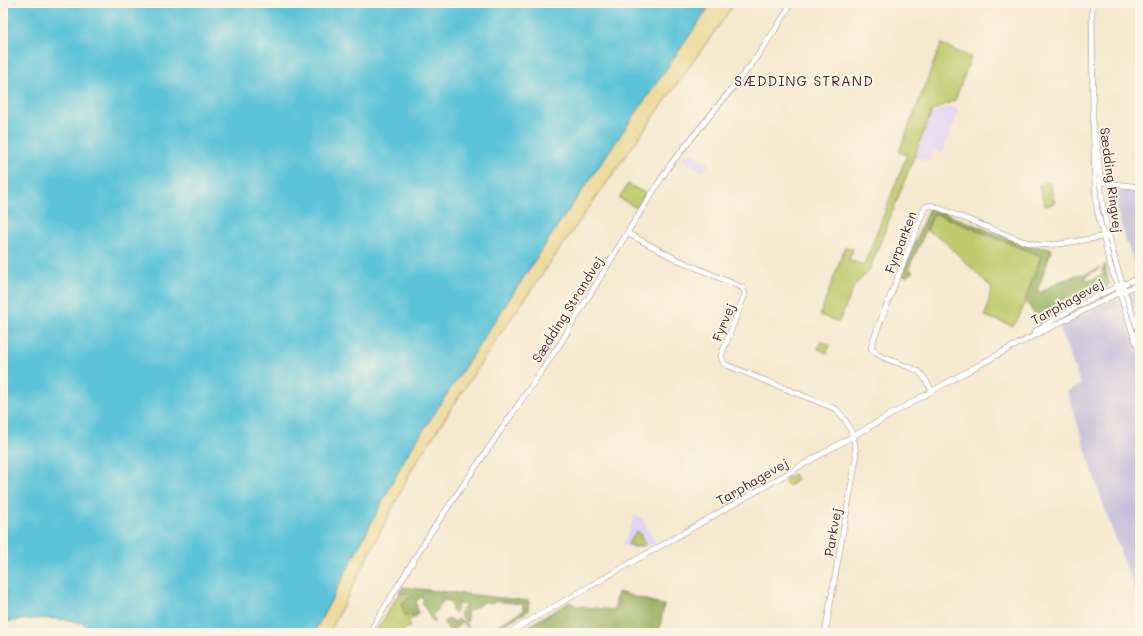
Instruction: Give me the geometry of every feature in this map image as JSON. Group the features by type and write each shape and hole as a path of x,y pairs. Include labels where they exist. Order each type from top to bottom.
{"street":[{"name":"Sædding Strandvej","path":"369,633 431,532 560,344 670,165 751,65 792,3"},
{"name":"Sædding Ringvej","path":"1092,3 1093,117 1098,147 1097,209 1120,278 1119,289 1140,355"},
{"path":"1097,184 1140,186"},
{"name":"Fyrparken","path":"932,391 925,379 914,369 876,354 871,348 925,207 931,205 1022,241 1038,245 1059,244 1085,239 1088,237 1105,235"},
{"name":"Fyrvej","path":"627,233 676,259 743,288 745,294 721,356 722,362 836,409 843,417 853,435"},
{"name":"Sædding Ringvej","path":"1105,235 1109,261 1108,265 1140,336"},
{"path":"1120,278 1124,280 1140,277"},
{"name":"Tarphagevej","path":"508,633 932,391 1085,309 1093,308 1114,298 1119,289 1140,277"},
{"name":"Tarphagevej","path":"1008,349 1082,303 1119,289 1140,284"},
{"name":"Parkvej","path":"825,633 856,460 856,448 853,435"}],"shaded area":[{"path":"950,106 959,110 942,154 933,150 929,162 915,157 932,114"},
{"path":"685,153 690,156 692,153 709,163 704,172 681,159"},
{"path":"1117,189 1140,191 1140,328 1129,295 1137,269 1124,236 1116,205"},
{"path":"1119,298 1140,361 1140,605 1103,504 1067,391 1081,385 1059,326"},
{"path":"635,515 642,518 656,543 635,549 623,545"}],"green space":[{"path":"941,44 971,57 955,100 932,111 869,271 854,286 839,322 820,315 845,247 853,249 849,260 864,265 907,155 899,152"},
{"path":"1049,182 1055,203 1045,206 1039,185"},
{"path":"628,184 645,193 637,208 619,198"},
{"path":"931,208 1025,245 1052,249 1037,292 1041,292 1058,282 1080,274 1083,275 1100,268 1086,276 1087,281 1103,275 1102,271 1105,264 1109,284 1107,287 1085,297 1040,323 1025,300 1041,256 934,213 909,268 913,272 906,277 902,275 928,210"},
{"path":"934,213 1041,256 1025,303 1013,326 985,316 992,288 941,238 927,231"},
{"path":"821,341 830,345 827,353 818,349"},
{"path":"794,474 797,480 789,486 784,480"},
{"path":"638,531 645,545 635,547 628,544 635,533"},
{"path":"403,587 529,601 528,611 489,633 483,633 523,611 523,604 493,601 493,603 485,602 467,612 468,621 466,622 460,616 460,612 467,605 458,604 455,614 452,611 451,602 444,600 437,611 432,615 436,621 433,623 422,602 424,600 421,597 416,603 418,614 415,617 411,615 406,617 401,604 412,596 399,593"},
{"path":"618,592 664,605 659,633 516,633 570,602 576,606 614,610"},
{"path":"398,595 410,598 401,604 411,615 415,617 408,621 411,626 402,631 403,633 375,633"},
{"path":"449,618 455,622 458,619 460,620 470,629 462,622 455,629 449,630 443,622"}],"sand":[{"path":"712,3 735,3 490,349 412,469 329,633 314,633 405,458 556,228"}],"water":[{"path":"3,3 712,3 556,228 405,458 314,633 107,633 69,620 31,619 3,622"}],"district":[{"name":"SÆDDING STRAND","path":"804,80"}]}
